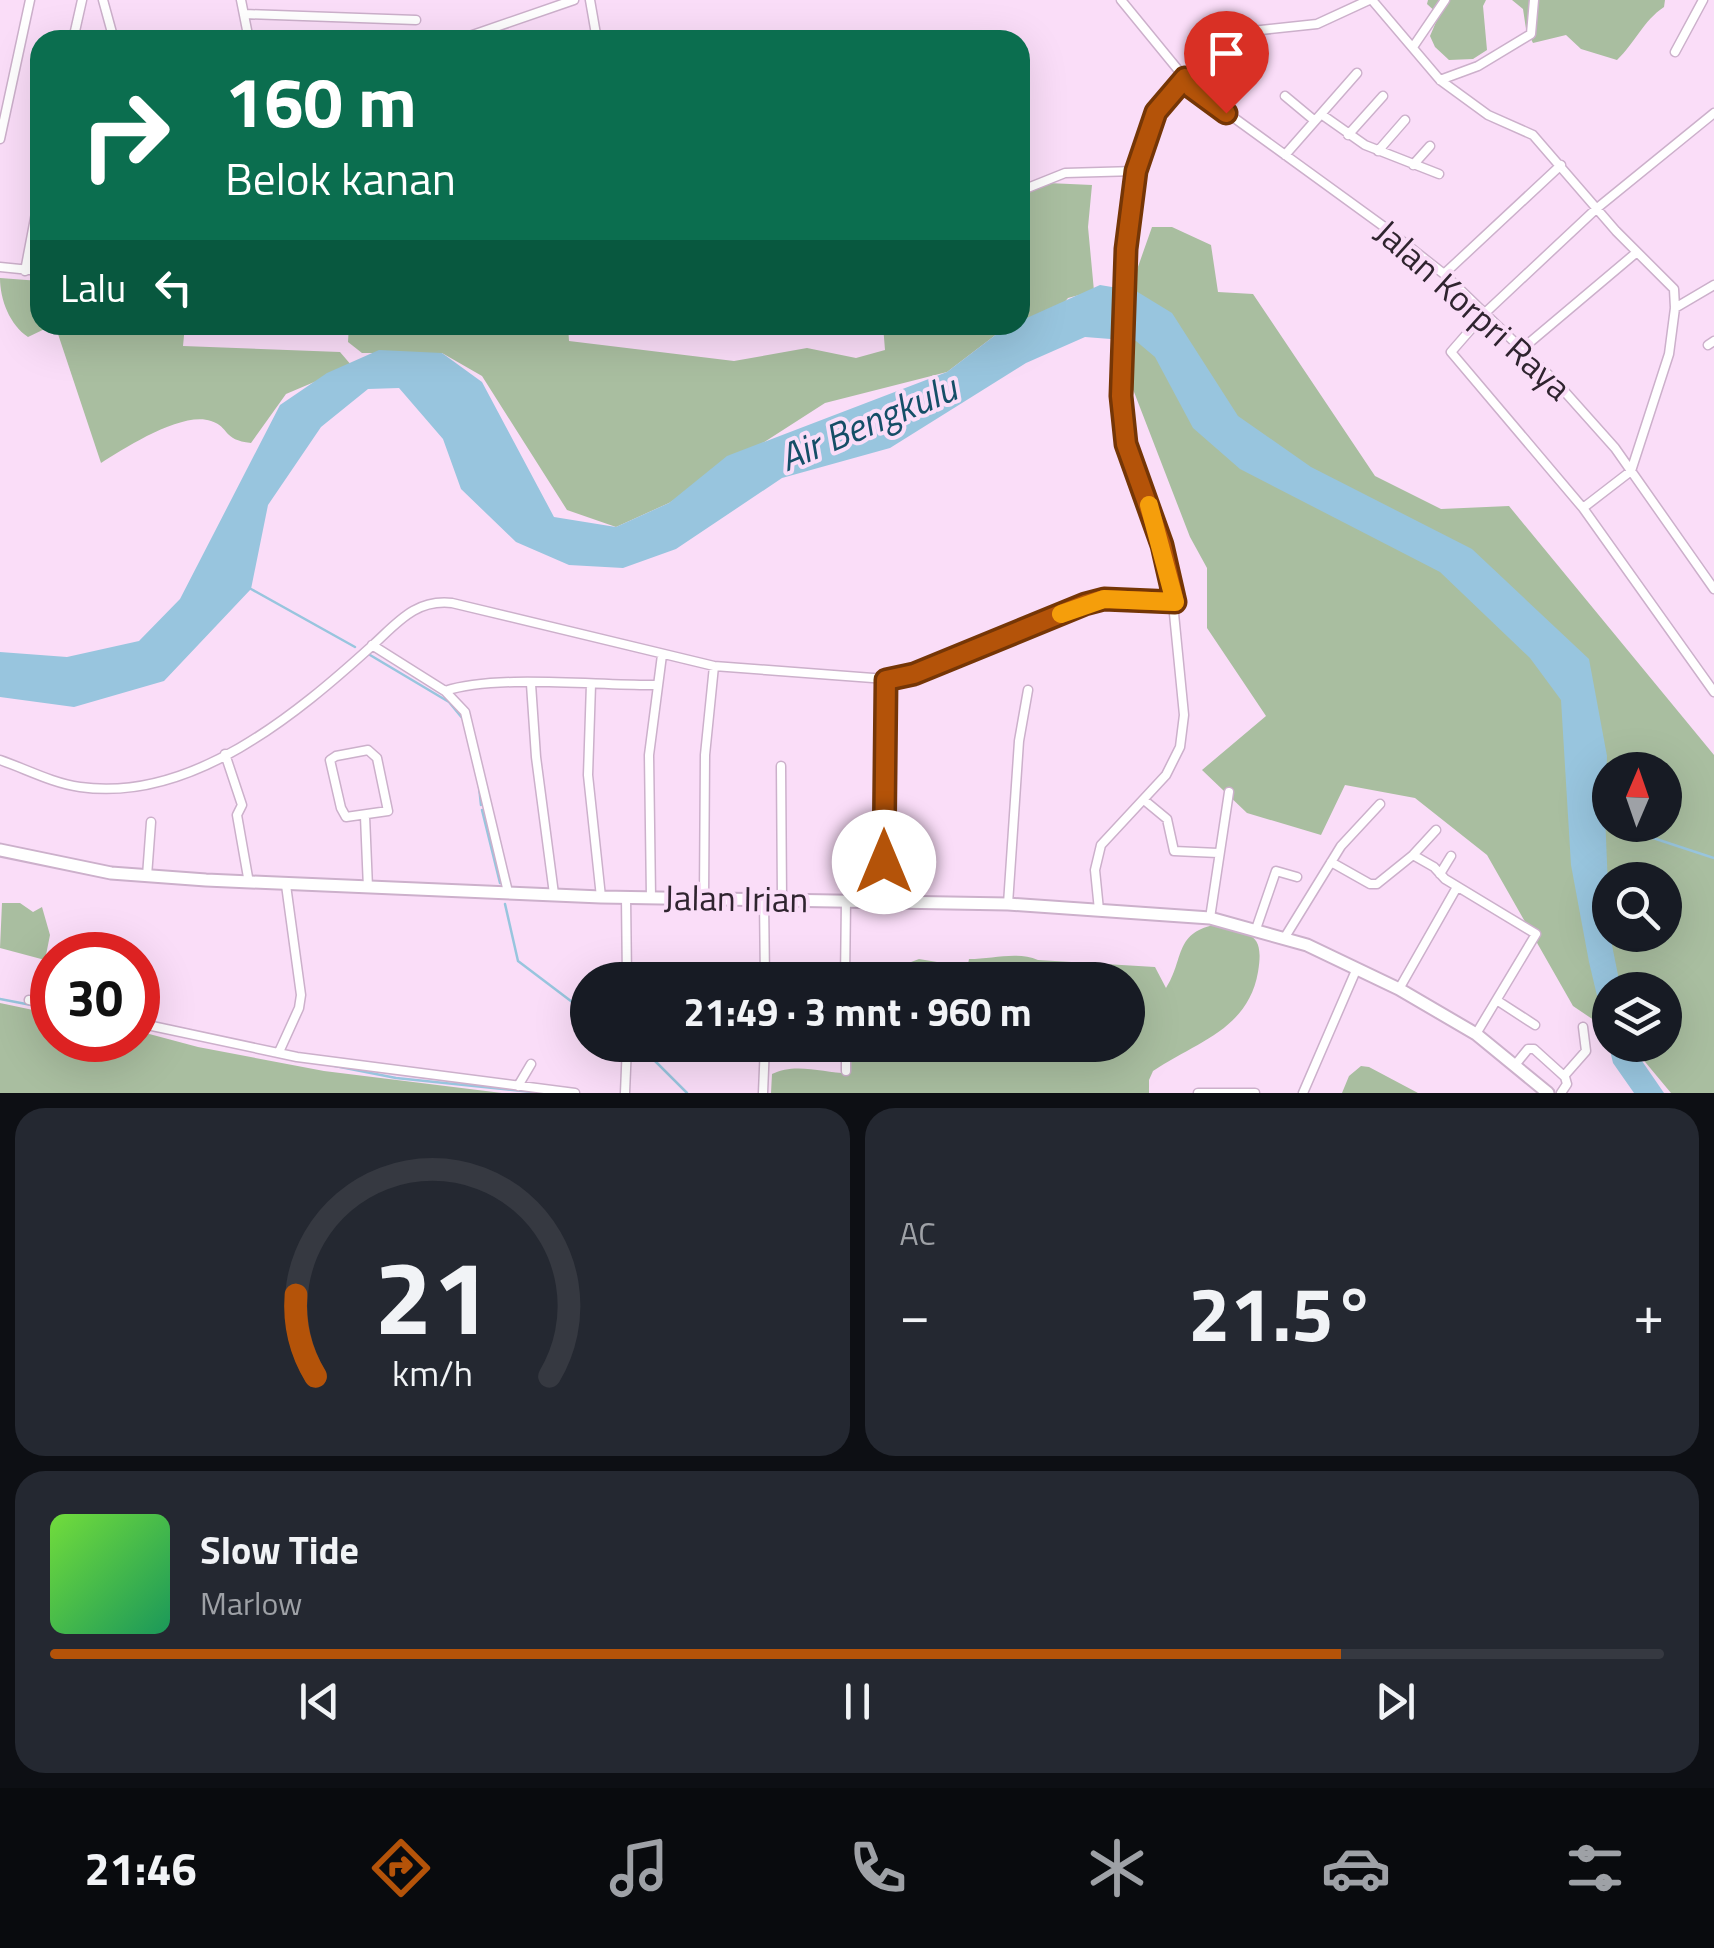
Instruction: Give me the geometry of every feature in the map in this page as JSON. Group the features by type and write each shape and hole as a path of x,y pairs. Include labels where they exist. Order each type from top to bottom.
{"main road":[{"name":"Jalan Irian","path":"0,850 66,865 147,876 249,883 626,897 1008,904 1210,918 1286,937 1399,989 1476,1034 1548,1093"}],"street":[{"path":"0,139 30,0"},
{"path":"75,30 82,0"},
{"path":"103,0 111,30"},
{"path":"241,0 248,30"},
{"path":"487,30 574,0"},
{"path":"590,0 596,30"},
{"name":"Jalan Korpri Raya","path":"1121,0 1175,70 1201,95 1444,274 1486,313 1591,418 1710,576 1714,589"},
{"path":"1099,910 1095,870 1098,851 1110,832 1166,775 1183,733 1175,602 1162,545 1126,444 1121,396 1125,282 1136,171 1156,112 1213,49 1231,36 1252,31 1291,30 1318,24 1370,0 1440,80 1488,116 1528,131 1561,164 1596,209 1673,287 1676,308 1669,354 1631,472 1583,508"},
{"path":"1413,47 1444,0"},
{"path":"1440,80 1478,66 1532,34 1534,0"},
{"path":"1675,52 1703,0"},
{"path":"246,14 416,20"},
{"path":"1286,155 1357,73"},
{"path":"1285,96 1378,151 1439,174"},
{"path":"1348,135 1383,96"},
{"path":"1714,113 1596,209 1486,313 1451,354 1583,508 1714,692"},
{"path":"1378,151 1406,120"},
{"path":"1414,165 1430,146"},
{"path":"1444,274 1561,164"},
{"path":"1030,187 1065,173 1136,171"},
{"path":"25,271 30,245"},
{"path":"1522,350 1636,252"},
{"path":"0,267 30,271"},
{"path":"1676,308 1713,288"},
{"path":"0,760 58,782 99,789 170,780 225,754 286,716 408,613 420,606 443,602 714,666 886,680 914,674 1095,601 1175,602"},
{"path":"372,646 445,691 465,712 508,892"},
{"path":"651,897 648,755 662,654"},
{"path":"704,898 704,755 714,666"},
{"path":"884,902 886,680"},
{"path":"530,684 554,894"},
{"path":"591,684 588,775 601,896"},
{"path":"445,691 474,685 656,684"},
{"path":"1008,904 1019,741 1028,690"},
{"path":"368,750 375,754 388,811 365,816 353,818 343,814 330,762 333,757 368,750"},
{"path":"225,754 241,804 236,816 249,883"},
{"path":"781,766 782,900"},
{"path":"1210,918 1230,792"},
{"path":"1144,800 1167,819 1174,851 1218,853"},
{"path":"1286,937 1341,846 1380,804"},
{"path":"365,816 368,888"},
{"path":"147,876 151,822"},
{"path":"1331,862 1374,885 1413,855 1436,830"},
{"path":"1413,855 1457,887 1536,934 1476,1034"},
{"path":"1440,874 1451,856"},
{"path":"1256,929 1276,871 1297,878"},
{"path":"279,1052 301,995 286,885"},
{"path":"1399,989 1457,887"},
{"path":"626,897 627,962"},
{"path":"764,900 765,962"},
{"path":"845,962 846,901"},
{"path":"1303,1093 1357,968"},
{"path":"1498,1001 1535,1025"},
{"path":"1564,1076 1586,1051 1583,1027"},
{"path":"160,1028 279,1052 575,1093"},
{"path":"1514,1065 1532,1048 1564,1076 1567,1084 1561,1093"},
{"path":"624,1093 626,1062"},
{"path":"762,1093 764,1062"},
{"path":"846,1062 846,1071"},
{"path":"518,1086 532,1064"},
{"path":"1198,1093 1255,1093"}],"green space":[{"path":"1428,0 1486,0 1483,6 1487,50 1473,59 1449,60 1430,36 1439,15 1427,4"},
{"path":"1512,0 1665,0 1664,7 1617,60 1581,49 1566,35 1533,43 1523,9"},
{"path":"1048,183 1092,185 1088,227 1094,291 1068,298 1047,323 1030,325 1030,191"},
{"path":"1152,227 1172,227 1211,245 1218,292 1253,294 1375,476 1441,509 1509,506 1714,755 1714,1093 1671,1093 1645,1062 1682,1062 1682,972 1592,972 1592,1019 1573,1006 1487,855 1415,798 1345,785 1321,835 1247,813 1202,770 1266,716 1207,628 1207,568 1190,537 1129,379 1133,281"},
{"path":"0,278 30,280 32,335 28,337 16,326 2,295"},
{"path":"58,335 184,335 183,346 340,352 352,366 286,394 251,443 235,439 211,421 199,419 154,433 101,463"},
{"path":"348,335 569,335 569,341 734,361 807,348 856,358 885,350 884,335 996,335 947,372 825,403 669,503 616,527 567,510 482,376 442,353 362,353 348,342"},
{"path":"2,903 20,903 33,912 42,907 49,932 30,932 30,956 0,948"},
{"path":"1214,925 1252,936 1260,958 1252,992 1232,1021 1153,1071 1149,1093 771,1093 772,1074 800,1068 848,1073 849,1062 1145,1062 1145,966 1155,967 1166,988 1186,941"},
{"path":"1005,956 1071,962 968,962"},
{"path":"0,1003 30,1009 30,1062 160,1062 160,1037 324,1071 502,1093 0,1093"},
{"path":"1361,1066 1418,1093 1342,1093 1349,1076"}],"water":[{"name":"Air Bengkulu","path":"1100,285 1136,291 1172,313 1238,416 1311,467 1472,549 1589,659 1606,752 1592,752 1592,842 1606,842 1607,862 1592,862 1592,952 1613,952 1617,972 1592,975 1571,865 1561,700 1530,658 1440,572 1240,469 1193,428 1155,357 1136,341 1085,337 1026,363 890,448 782,478 676,549 623,568 569,565 516,542 461,489 443,439 399,388 368,389 321,427 268,505 251,589 164,681 74,707 0,697 0,652 67,657 139,641 180,599 280,405 327,373 379,350 442,353 482,382 554,517 616,527 669,503 727,456 947,372 996,335 1030,335 1030,316"},
{"path":"1643,1062 1664,1093 1634,1093 1613,1063"}],"waterway":[{"path":"251,589 355,647"},
{"path":"370,655 449,702 463,719"},
{"path":"479,786 481,805"},
{"path":"482,810 500,883"},
{"path":"1665,842 1714,858"},
{"path":"505,904 518,961 570,1000"},
{"path":"0,999 30,1005"},
{"path":"656,1062 687,1093"},
{"path":"325,1064 396,1078 542,1093"}],"slow traffic":[{"path":"1061,614 1104,599 1175,602 1149,505"}],"route":[{"path":"884,862 886,680 914,674 1095,601 1175,602 1162,545 1131,463 1123,430 1129,222 1136,171 1151,120 1175,88 1185,78 1192,88 1226,113"}]}
